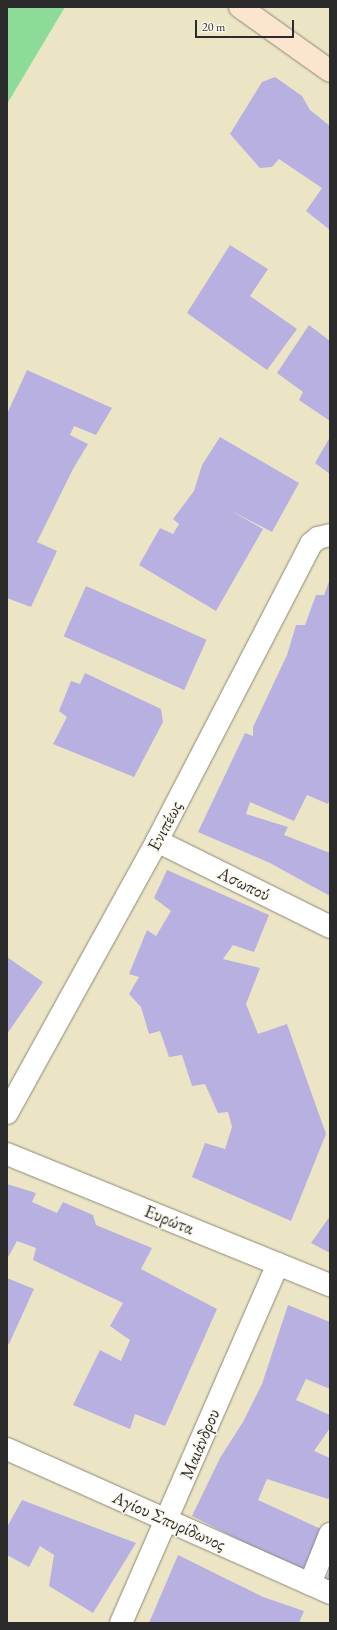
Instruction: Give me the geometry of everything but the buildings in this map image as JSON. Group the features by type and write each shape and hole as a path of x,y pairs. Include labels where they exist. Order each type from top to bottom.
{"main road":[{"path":"240,7 330,71"}],"street":[{"name":"Ενιπέως","path":"7,1113 157,841 311,544 324,537"},
{"name":"Ασωπού","path":"157,841 330,927"},
{"name":"Ευρώτα","path":"7,1154 330,1285"},
{"name":"Μαιάνδρου","path":"121,1623 278,1264"},
{"name":"Αγίου Σπυρίδωνος","path":"7,1449 330,1593"},
{"path":"310,1584 330,1534"}],"green space":[{"path":"7,7 65,7 7,104"}]}
